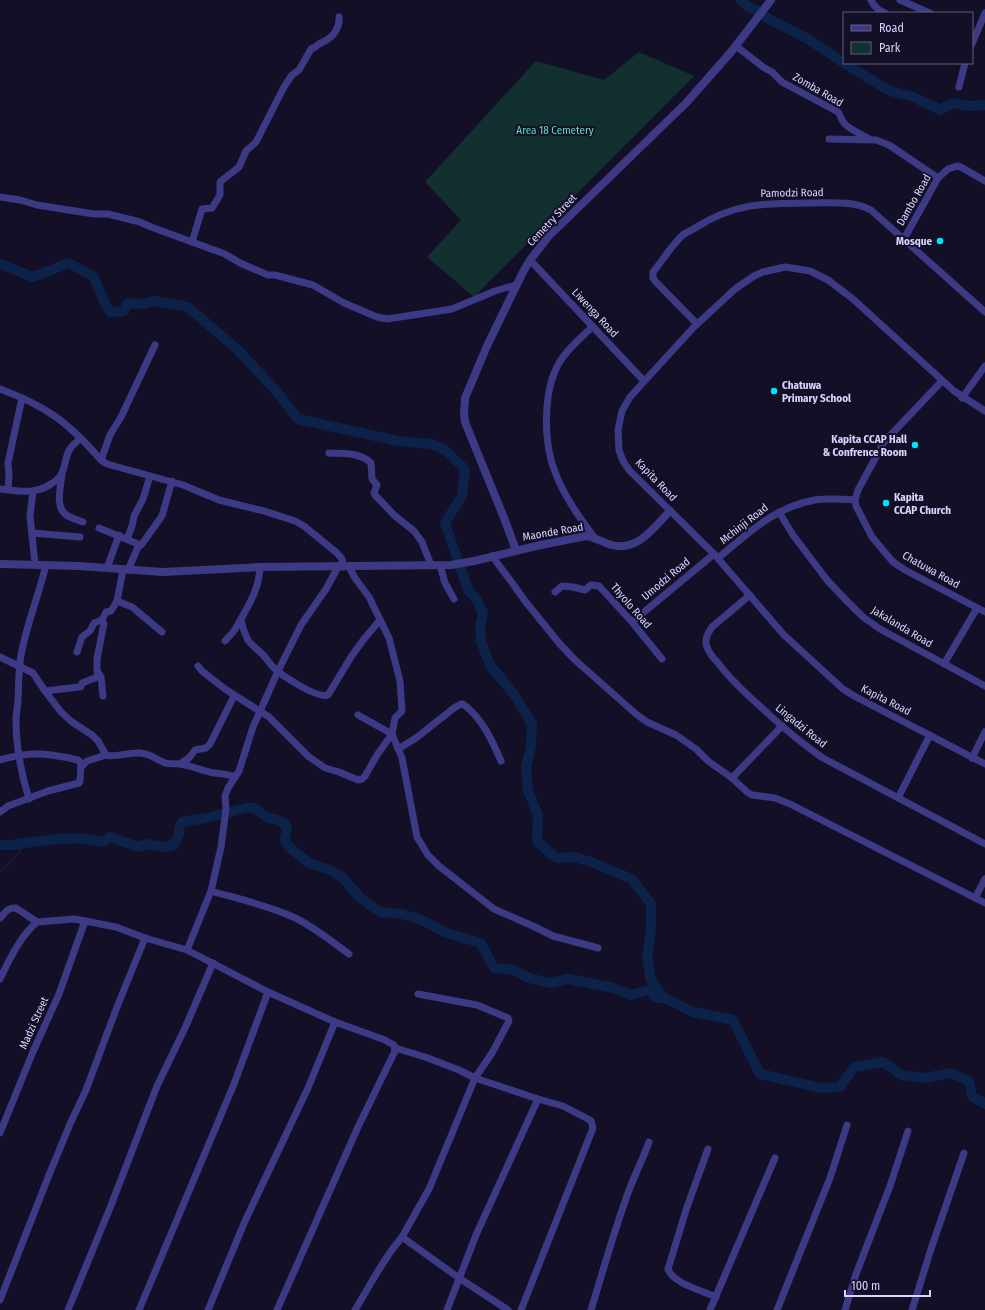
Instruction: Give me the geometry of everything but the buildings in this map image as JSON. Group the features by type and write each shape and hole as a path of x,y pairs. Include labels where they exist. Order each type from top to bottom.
{"street":[{"name":"Cemetry Street","path":"516,550 465,422 464,406 468,389 516,285 530,260 550,236 686,103 736,46 771,0"},
{"path":"871,0 873,5 883,12"},
{"path":"900,0 915,3 928,12"},
{"path":"974,34 982,27 985,12"},
{"path":"192,242 202,209 212,208 220,195 220,182 239,167 246,151 256,142 284,87 292,75 299,70 311,49 326,41 335,33 339,17"},
{"name":"Zomba Road","path":"736,46 763,67 772,72 782,82 838,112 842,121 846,125 869,139"},
{"path":"959,88 965,64"},
{"name":"Zomba Road","path":"829,139 876,140 889,146 938,178"},
{"name":"Dambo Road","path":"904,239 938,178 948,169 957,166 985,181"},
{"path":"0,197 50,208 94,214 108,214 140,222 225,254 240,263 268,275 275,275 313,284 344,303 387,320 452,309 495,291 516,285"},
{"name":"Pamodzi Road","path":"697,324 654,281 652,275 653,272 684,235 706,221 720,214 746,206 760,204 854,204 871,210 985,312"},
{"name":"Liwenga Road","path":"530,260 644,381"},
{"name":"Kapita Road","path":"985,411 962,398 853,300 828,280 810,271 785,267 775,268 754,276 735,289 697,324 630,397 622,411 618,430 619,450 629,470 716,556 778,629 843,689 985,764"},
{"path":"592,327 559,363 552,377 546,407 548,443 554,471 566,496 594,537"},
{"path":"101,460 110,435 121,417 155,345"},
{"path":"962,398 985,366"},
{"path":"855,500 858,490 884,442 942,381"},
{"path":"0,389 22,398 61,420 101,460 107,464 172,481 196,489 213,498 264,511 295,521 304,526 337,553 342,559 343,567 355,578 369,597 392,646 400,680 402,710 396,718 392,734 362,779 358,780 318,764 274,721 260,710 234,696 202,671 198,666"},
{"path":"22,398 8,463 9,476 4,489 33,491 41,489 57,480 62,472"},
{"path":"80,439 68,450 62,472 59,497 61,509 66,515 83,522"},
{"path":"328,453 358,456 371,463 372,479 377,485 375,495 394,515 414,531 436,565 454,599"},
{"path":"127,539 134,516 143,499 150,476"},
{"path":"77,652 82,637 90,631 94,623 102,620 106,612 111,611 117,601 126,570 138,547 142,544 162,516 172,481"},
{"path":"33,491 30,516 36,564"},
{"name":"Mchinji Road","path":"716,556 755,528 787,508 815,500 855,500"},
{"name":"Chatuwa Road","path":"855,500 856,506 872,537 894,562 905,570 985,612"},
{"name":"Maonde Road","path":"0,564 36,564 163,572 260,568 451,565 586,536 594,537 616,546 629,546 644,537 670,511"},
{"name":"Jakalanda Road","path":"779,512 792,535 827,580 863,617 880,629 985,686"},
{"path":"99,528 137,542 138,547"},
{"path":"32,534 80,537"},
{"path":"107,568 119,536"},
{"path":"492,556 543,625 575,660 647,722 676,735 696,749 708,761 732,778 752,795 775,798 786,802 985,903"},
{"name":"Umodzi Road","path":"632,622 716,556"},
{"path":"29,799 18,756 16,719 19,667 28,627 41,587 46,565"},
{"path":"188,950 211,892 221,847 228,788 239,771 250,735 260,710 305,618 343,567"},
{"path":"225,641 241,619 256,590 260,578 260,568"},
{"name":"Thyolo Road","path":"555,592 562,586 586,590 592,585 599,586 632,622 662,659"},
{"name":"Lingadzi Road","path":"750,595 712,627 706,640 706,646 709,652 729,677 782,726 808,748 823,758 985,844"},
{"path":"117,601 132,607 162,632"},
{"path":"944,664 977,608"},
{"path":"241,619 248,641 261,653 271,666 305,689 320,696 328,695 353,654 380,620"},
{"path":"102,620 104,624 97,660 97,671 101,677 104,696"},
{"path":"0,656 33,673 44,691 64,715 98,741 106,755"},
{"path":"44,691 81,687 82,683 95,678 98,674"},
{"path":"180,764 189,758 195,750 206,748 210,744 234,696"},
{"path":"398,749 416,738 454,708 463,704 479,719 490,737 501,761"},
{"path":"358,715 392,734 402,758 417,837 428,855 439,866 494,910 553,936 598,948"},
{"path":"732,778 782,726"},
{"path":"972,758 985,732"},
{"path":"898,798 930,735"},
{"path":"0,760 34,753 51,754 78,760 82,763 82,766"},
{"path":"0,812 8,806 56,788 79,783 82,766 87,761 106,755 145,754 156,757 163,762 228,774 235,778"},
{"path":"975,898 985,879"},
{"path":"211,892 263,906 294,918 318,932 349,954"},
{"path":"0,918 6,911 16,908 37,922 74,919 85,921 116,927 145,938 188,950 268,992 335,1022 385,1040 392,1044 395,1048 438,1061 475,1078 563,1106 591,1121 593,1128 521,1310"},
{"name":"Madzi Street","path":"0,1133 32,1054 59,994 85,921"},
{"path":"0,979 14,952 29,930 37,922"},
{"path":"0,1300 49,1174 86,1090 145,938"},
{"path":"68,1310 110,1208 157,1086 185,1028 213,963"},
{"path":"138,1310 234,1084 268,992"},
{"path":"355,1310 385,1261 402,1237 429,1189 475,1078 492,1053 509,1021 508,1018 477,1005 418,994"},
{"path":"208,1310 245,1221 308,1088 335,1022"},
{"path":"277,1310 358,1127 395,1048"},
{"path":"447,1310 476,1235 538,1098"},
{"path":"777,1310 830,1178 847,1125"},
{"path":"845,1310 856,1274 895,1173 908,1131"},
{"path":"591,1310 625,1203 649,1142"},
{"path":"708,1149 687,1207 668,1269 670,1275 677,1280 716,1297"},
{"path":"912,1310 964,1153"},
{"path":"710,1310 775,1158"},
{"path":"402,1237 459,1278 508,1310"}],"green space":[{"name":"Area 18 Cemetery","path":"639,52 694,76 474,297 427,257 461,220 425,182 536,61 604,80"}],"waterway":[{"path":"741,0 748,7 756,10"},
{"path":"766,17 808,39 843,62"},
{"path":"846,64 890,91 911,96 940,110 953,103 970,106 985,105"},
{"path":"0,264 33,277 69,263 94,277 104,302 110,312 124,311 128,303 140,304 155,301 188,307 238,350 278,393 298,419 398,441 431,444 444,449 465,469 462,496 445,523 468,590 476,599 483,613 480,626 481,641 490,665 515,696 532,724 531,746 526,767 528,790 538,816 537,842 557,858 575,857 632,879 651,904 651,928 647,958 651,980 664,998 693,1012 733,1020 760,1074 821,1088 840,1087 854,1067 883,1062 901,1075 926,1078 950,1073 969,1081 972,1096 985,1104"},
{"path":"0,845 64,839 88,839 103,842 109,837 139,847 146,844 165,847 174,845 179,835 179,829 182,822 206,818 246,808 254,808 268,818 278,820 285,824 287,829 285,839 288,846 309,863 330,870 343,878 360,898 380,912 402,914 422,920 444,932 481,943 494,968 514,970 529,978 550,983 568,979 614,988 631,995 649,990 657,998 664,998"},
{"path":"0,872 26,844"}],"place":[{"name":"Mosque","path":"940,241"},
{"name":"Chatuwa Primary School","path":"774,391"},
{"name":"Kapita CCAP Hall & Confrence Room","path":"915,445"},
{"name":"Kapita CCAP Church","path":"886,503"}]}
